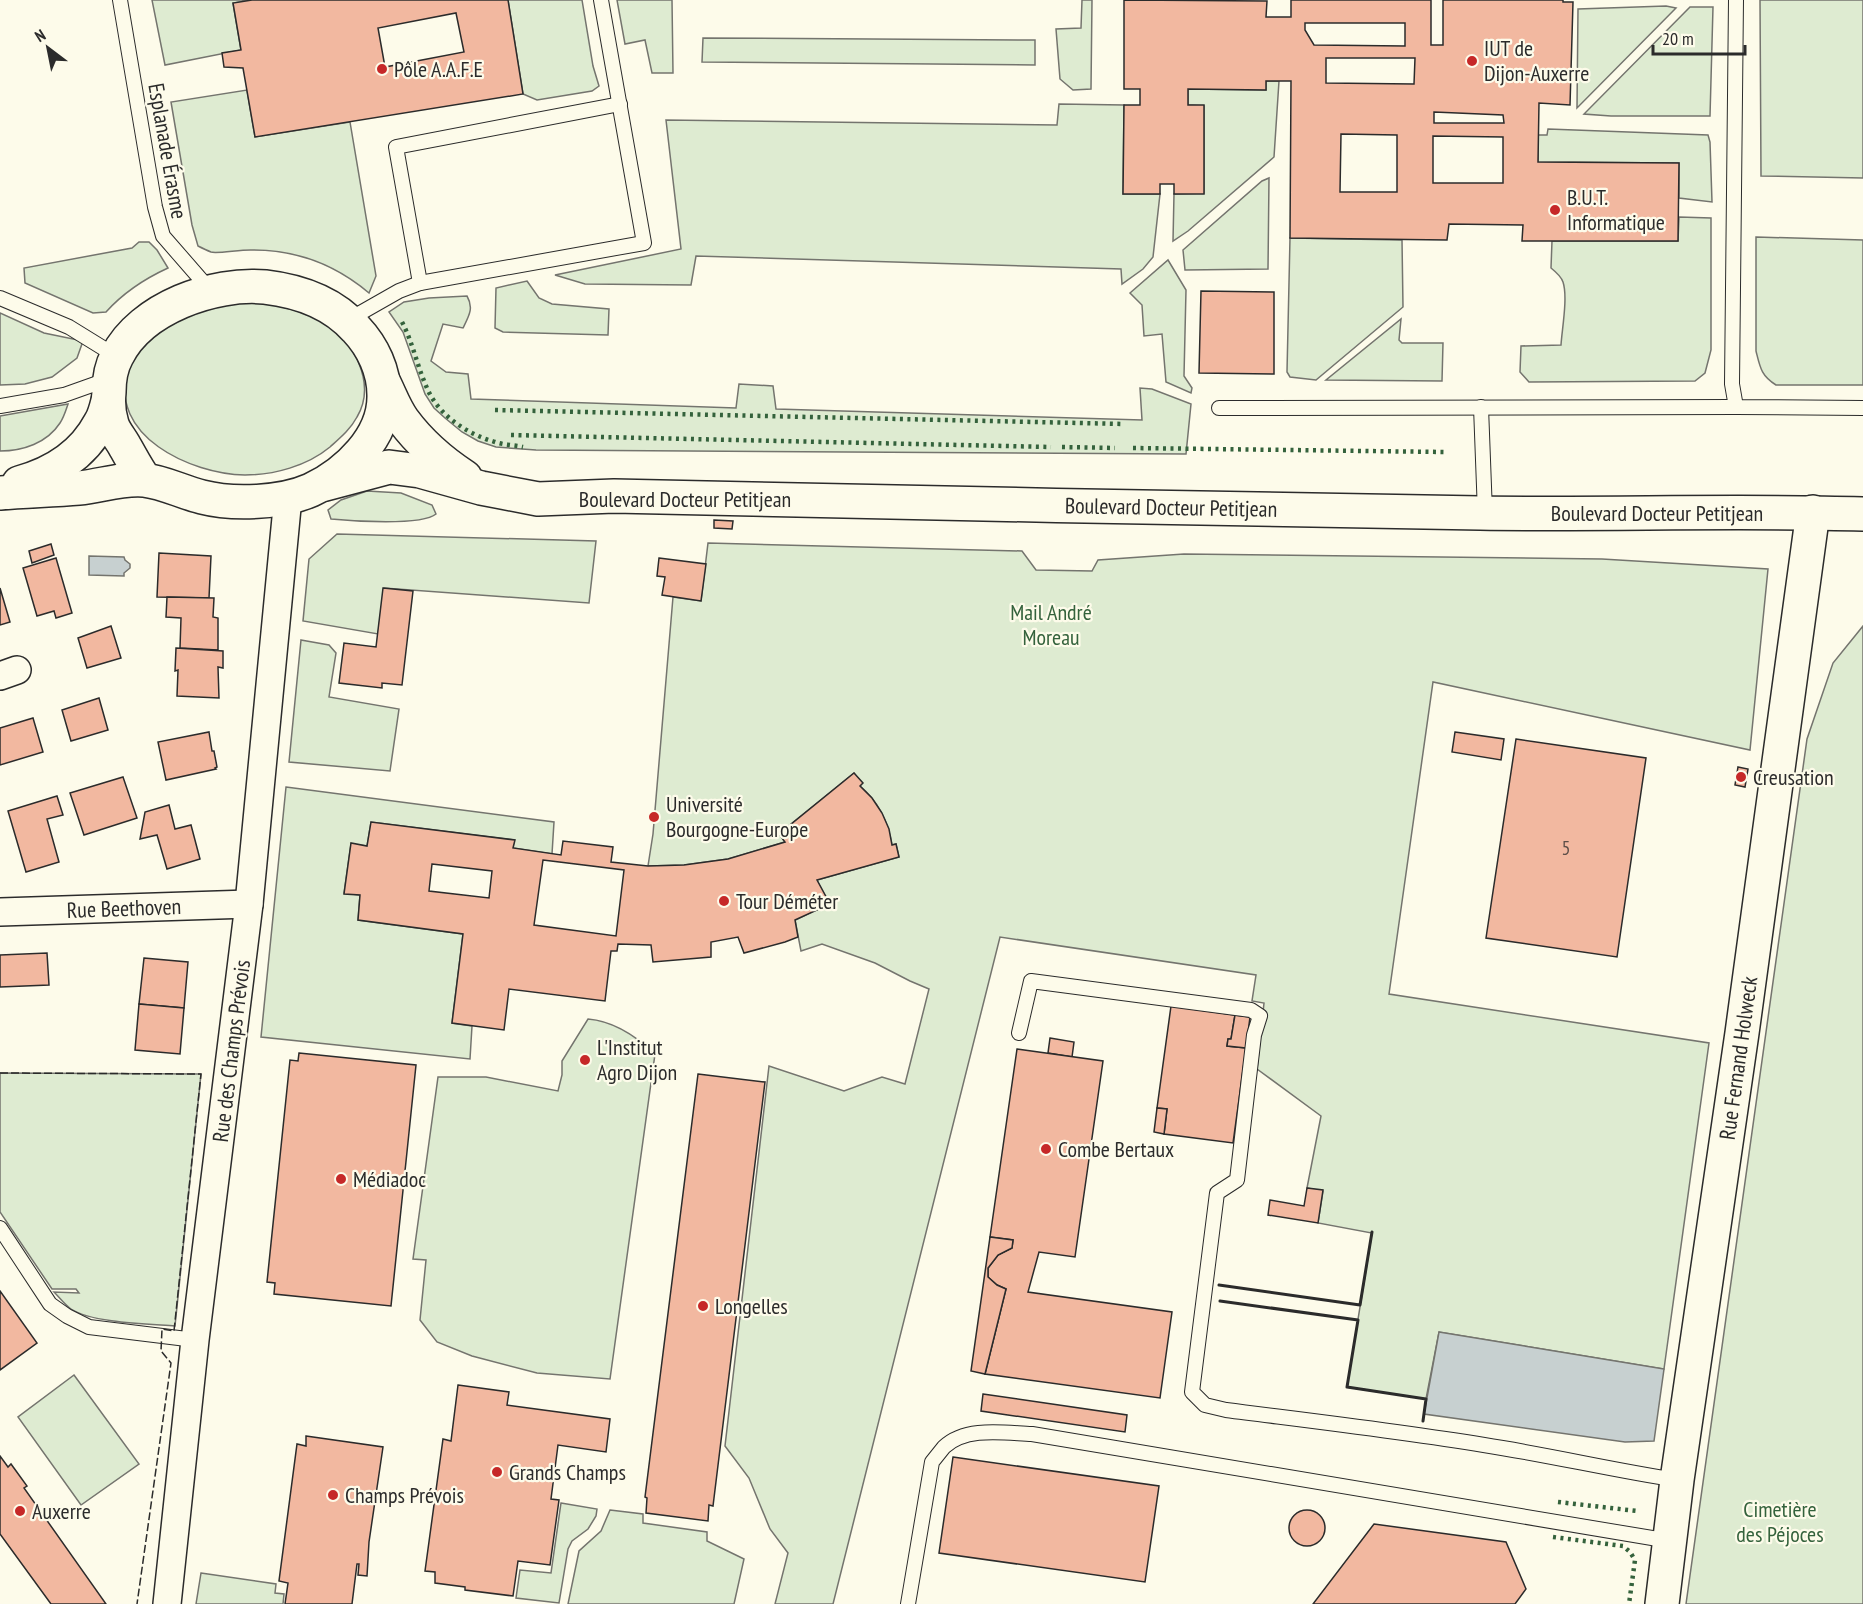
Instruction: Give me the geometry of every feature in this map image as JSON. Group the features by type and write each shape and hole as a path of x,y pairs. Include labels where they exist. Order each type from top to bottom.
{"main road":[{"path":"0,488 35,479 60,467 76,454 100,423 111,379 133,333 155,314 182,301 212,291 263,287 313,298 348,320 366,338 377,360 384,383 384,406 380,426 353,461 325,483 308,492 262,501 217,500 146,480 124,480 82,488 0,493"},
{"path":"111,379 112,425 134,465 146,480"},
{"name":"Boulevard Docteur Petitjean","path":"384,383 402,418 421,441 443,462 481,488"},
{"name":"Boulevard Docteur Petitjean","path":"325,483 389,467 420,471 481,488 538,499 614,496 1485,513 1813,512 1863,514"},
{"name":"Rue Fernand Holweck","path":"1662,1604 1677,1480 1737,1069 1813,512"}],"street":[{"name":"Rue des Champs Prévois","path":"167,1604 195,1340 249,904 288,497"},
{"name":"Rue Beethoven","path":"0,912 249,904"}],"lane":[{"name":"Esplanade Érasme","path":"120,0 153,196 163,236 212,291"},
{"path":"348,320 399,291 420,283 644,243 601,0"},
{"path":"1736,0 1732,384 1736,407"},
{"path":"420,283 396,147 620,104"},
{"path":"0,298 69,327 111,379 64,395 0,406"},
{"path":"1481,407 1485,513"},
{"path":"1219,408 1863,408"},
{"path":"1019,1033 1031,981 1251,1010 1260,1016 1254,1035 1238,1180 1217,1193 1192,1392 1205,1405 1226,1410 1487,1445 1677,1480"},
{"path":"0,1228 50,1304 67,1316 89,1327 195,1340"},
{"path":"908,1604 932,1462 946,1445 981,1432 1032,1434 1670,1541"}],"green space":[{"path":"152,0 252,0 233,3 241,50 165,65"},
{"path":"508,0 582,0 593,66 599,86 592,91 537,100 523,94"},
{"path":"617,0 672,0 673,73 652,73 645,40 625,44"},
{"path":"1082,0 1092,0 1091,89 1073,90 1060,79 1056,29 1081,28"},
{"path":"1760,0 1863,0 1863,178 1761,176"},
{"path":"1666,6 1676,8 1577,108 1578,9"},
{"path":"1690,7 1713,7 1710,116 1584,114"},
{"path":"703,38 1035,40 1035,65 702,62"},
{"path":"1266,81 1279,81 1274,157 1188,231 1173,241 1174,194 1204,193 1204,106 1188,105 1188,89 1266,90"},
{"path":"247,90 255,137 350,122 376,276 369,293 343,274 300,256 249,250 211,252 198,246 192,225 171,102"},
{"path":"1059,104 1124,105 1123,194 1160,194 1153,257 1143,269 1122,284 1121,269 696,256 691,285 585,284 555,275 681,249 666,120 1057,125"},
{"path":"1548,129 1708,135 1712,202 1679,198 1679,163 1538,162 1538,135 1547,135"},
{"path":"1269,178 1268,269 1185,270 1183,250 1262,181"},
{"path":"1679,217 1711,218 1711,350 1705,373 1695,381 1529,382 1520,372 1521,346 1561,345 1565,304 1564,288 1561,278 1551,268 1552,241 1678,241"},
{"path":"1756,237 1863,240 1863,385 1776,385 1764,375 1756,351"},
{"path":"1290,238 1402,240 1403,307 1316,380 1290,377 1287,372"},
{"path":"139,242 149,242 168,268 135,287 106,312 93,313 25,283 24,268 132,248"},
{"path":"1168,260 1186,290 1184,376 1192,388 1191,393 1166,382 1162,334 1144,336 1142,305 1130,293"},
{"path":"527,281 539,298 552,304 609,309 608,335 503,332 495,328 496,288"},
{"path":"467,296 469,316 463,328 443,324 431,361 446,372 468,374 471,399 736,408 739,384 773,386 776,409 1142,420 1140,388 1152,389 1191,404 1186,454 536,450 496,447 462,432 434,408 425,394 403,332 389,312 404,302"},
{"path":"243,301 293,310 322,321 343,338 352,350 363,376 363,404 345,434 321,454 301,464 256,475 224,473 201,467 179,459 158,447 142,432 130,414 125,393 129,366 154,333 193,309"},
{"path":"0,313 44,333 83,341 77,358 52,377 25,384 0,385"},
{"path":"1401,319 1399,340 1402,343 1443,343 1442,381 1326,380"},
{"path":"68,404 55,430 41,441 26,447 0,451 0,416"},
{"path":"367,491 401,493 432,505 436,514 428,518 402,521 331,519 328,510 341,500"},
{"path":"337,534 596,541 589,603 384,588 378,634 303,621 309,559"},
{"name":"Mail André Moreau","path":"708,543 1022,551 1036,570 1092,571 1098,560 1184,554 1602,559 1768,569 1750,750 1433,682 1389,994 1709,1043 1664,1369 1439,1332 1426,1399 1347,1387 1372,1233 1318,1223 1323,1191 1307,1188 1321,1116 1257,1069 1264,1003 1252,1001 1256,975 1000,937 833,1604 775,1604 788,1553 770,1529 749,1478 725,1446 769,1066 844,1091 882,1077 905,1084 929,989 875,963 822,944 801,951 795,920 829,904 817,880 899,857 896,844 892,845 881,812 860,786 862,783 854,773 779,834 785,842 728,859 684,865 648,866 653,834 673,597 701,601"},
{"name":"Cimetière des Péjoces","path":"1863,626 1863,1604 1686,1604 1807,739 1833,663"},
{"path":"301,640 329,645 336,653 329,697 399,709 390,771 289,762"},
{"path":"286,787 554,822 552,854 513,848 514,840 371,822 367,846 351,844 344,893 360,895 358,920 463,934 452,1023 472,1026 470,1059 261,1037"},
{"path":"588,1019 606,1023 624,1031 655,1054 610,1379 537,1373 472,1356 437,1342 420,1320 426,1260 413,1259 438,1077 486,1077 558,1091 562,1075 562,1061"},
{"path":"0,1073 201,1074 175,1326 121,1322 80,1314 71,1309 54,1292 79,1293 76,1289 52,1289 0,1212"},
{"path":"74,1375 139,1464 81,1505 18,1417"},
{"path":"561,1503 597,1509 596,1516 588,1529 572,1541 568,1549 559,1603 516,1598 520,1570 551,1573"},
{"path":"610,1510 643,1514 643,1523 707,1532 707,1541 744,1559 734,1604 568,1604 579,1551 601,1531"},
{"path":"201,1573 276,1584 275,1593 284,1594 283,1604 196,1604"}],"shaded area":[{"path":"89,556 124,557 130,564 130,568 124,576 89,575"},
{"path":"1439,1332 1664,1369 1654,1441 1625,1442 1424,1414"}],"building":[{"name":"Pôle A.A.F.E","path":"252,0 508,0 523,94 255,137 243,68 224,67 222,53 241,50 233,3","holes":["456,13 464,52 385,67 378,28"]},
{"path":"1124,0 1267,1 1266,17 1291,17 1291,0 1431,0 1431,45 1443,45 1443,0 1563,0 1563,2 1573,2 1570,105 1539,103 1538,162 1679,163 1678,241 1522,241 1523,225 1449,224 1447,240 1290,238 1291,81 1266,81 1266,90 1188,89 1188,105 1204,105 1204,194 1174,194 1174,184 1160,184 1160,194 1123,194 1124,105 1140,105 1140,89 1124,89","holes":["1305,23 1405,23 1405,46 1314,45 1305,30","1326,58 1415,58 1414,84 1326,83","1434,112 1503,115 1504,123 1434,123","1341,134 1397,135 1397,192 1340,192","1433,136 1503,137 1503,183 1433,183"]},
{"path":"1201,291 1274,292 1274,374 1199,373"},
{"path":"714,520 733,521 732,529 714,528"},
{"path":"51,544 54,555 32,563 29,551"},
{"path":"159,553 211,556 209,598 157,597"},
{"path":"56,558 72,613 56,618 54,611 37,616 23,568"},
{"path":"659,558 706,564 701,601 662,595 665,577 657,576"},
{"path":"0,588 10,622 0,625"},
{"path":"383,588 413,591 402,685 382,683 382,688 339,683 344,643 376,647"},
{"path":"167,597 214,598 213,617 218,618 218,650 180,648 181,618 166,617"},
{"path":"111,626 121,658 87,668 78,638"},
{"path":"176,648 223,651 223,668 218,667 219,698 177,696"},
{"path":"99,698 108,730 71,741 62,710"},
{"path":"33,718 43,752 0,765 0,728"},
{"path":"209,732 216,769 166,780 158,742"},
{"path":"1455,732 1504,739 1501,760 1452,752"},
{"path":"1516,739 1646,758 1617,957 1486,938"},
{"name":"Creusation","path":"1738,767 1748,769 1745,787 1735,785"},
{"name":"Tour Déméter","path":"854,773 863,783 860,786 882,813 889,829 892,845 896,844 899,857 817,880 830,904 795,920 798,937 785,942 744,953 738,937 711,942 711,957 653,962 651,945 618,944 617,951 611,951 605,1001 509,989 504,1030 452,1023 463,934 358,920 360,895 344,894 351,843 367,846 371,822 515,840 513,848 561,855 563,841 613,847 611,862 648,866 684,865 728,859 785,842 779,834","holes":["543,860 624,870 616,936 534,925","432,864 492,871 489,898 429,891"]},
{"path":"123,777 137,818 84,835 70,793"},
{"path":"57,796 63,815 47,819 59,862 26,872 8,811"},
{"path":"169,805 175,829 191,825 200,859 167,869 157,835 140,839 145,812"},
{"path":"47,953 49,985 0,987 0,955"},
{"path":"144,958 188,962 184,1008 139,1004"},
{"path":"139,1004 184,1008 180,1054 135,1050"},
{"path":"1171,1006 1235,1015 1231,1039 1228,1039 1227,1046 1246,1048 1233,1143 1164,1134 1167,1109 1157,1108"},
{"path":"1235,1015 1250,1017 1246,1048 1227,1046 1228,1039 1231,1039"},
{"path":"1050,1038 1074,1042 1072,1057 1048,1053"},
{"name":"Combe Bertaux","path":"1017,1049 1103,1061 1075,1257 1039,1252 1028,1292 1172,1312 1160,1398 985,1374 1006,1289 988,1277 988,1268 998,1255 1012,1248 1013,1240 990,1237"},
{"path":"299,1053 416,1065 391,1306 274,1294 275,1283 267,1282 290,1060 298,1061"},
{"name":"Longelles","path":"698,1074 765,1082 713,1506 709,1505 708,1521 646,1513 647,1498 645,1497"},
{"path":"1157,1108 1167,1109 1164,1134 1154,1132"},
{"path":"1307,1188 1323,1190 1318,1223 1268,1215 1270,1200 1304,1206"},
{"path":"990,1237 1013,1240 1012,1248 998,1255 988,1268 988,1277 1006,1289 985,1374 971,1371"},
{"path":"0,1291 37,1343 0,1370"},
{"name":"Grands Champs","path":"458,1385 509,1392 507,1405 610,1419 606,1452 558,1445 551,1499 559,1500 550,1565 518,1561 513,1596 465,1590 465,1587 435,1583 435,1572 425,1571 443,1439 451,1441"},
{"path":"983,1394 1127,1415 1125,1432 981,1411"},
{"name":"Champs Prévois","path":"306,1436 383,1447 369,1542 367,1576 358,1575 359,1564 357,1564 352,1604 285,1604 288,1583 279,1581 297,1444 306,1446"},
{"name":"Auxerre","path":"0,1456 8,1467 11,1464 27,1486 24,1488 106,1604 51,1604 0,1534"},
{"path":"953,1457 1159,1486 1145,1582 939,1553"},
{"path":"1307,1510 1319,1516 1325,1528 1319,1540 1307,1546 1295,1540 1289,1528 1295,1516"},
{"path":"1374,1524 1506,1542 1526,1589 1515,1604 1313,1604"}],"hedge":[{"path":"402,322 427,388 438,407 464,429 474,434 502,444 523,447"},
{"path":"495,410 1124,424"},
{"path":"511,435 1051,447"},
{"path":"1062,447 1115,448"},
{"path":"1133,448 1444,452"},
{"path":"1558,1502 1637,1511"},
{"path":"1553,1537 1623,1546 1630,1552 1635,1560 1629,1604"}],"fence":[{"path":"0,1073 201,1074 174,1331 162,1329 161,1351 171,1363 137,1604"}],"wall":[{"path":"1219,1285 1360,1305 1372,1232"},
{"path":"1220,1301 1358,1320 1347,1387 1426,1399 1423,1421"}],"place":[{"name":"IUT de Dijon-Auxerre","path":"1472,61"},
{"name":"Pôle A.A.F.E","path":"382,69"},
{"name":"B.U.T. Informatique","path":"1555,210"},
{"name":"Creusation","path":"1741,777"},
{"name":"Université Bourgogne-Europe","path":"654,817"},
{"name":"Tour Déméter","path":"724,901"},
{"name":"L'Institut Agro Dijon","path":"585,1060"},
{"name":"Combe Bertaux","path":"1046,1149"},
{"name":"Médiadoc","path":"341,1179"},
{"name":"Longelles","path":"703,1306"},
{"name":"Grands Champs","path":"497,1472"},
{"name":"Champs Prévois","path":"333,1495"},
{"name":"Auxerre","path":"20,1511"}]}
